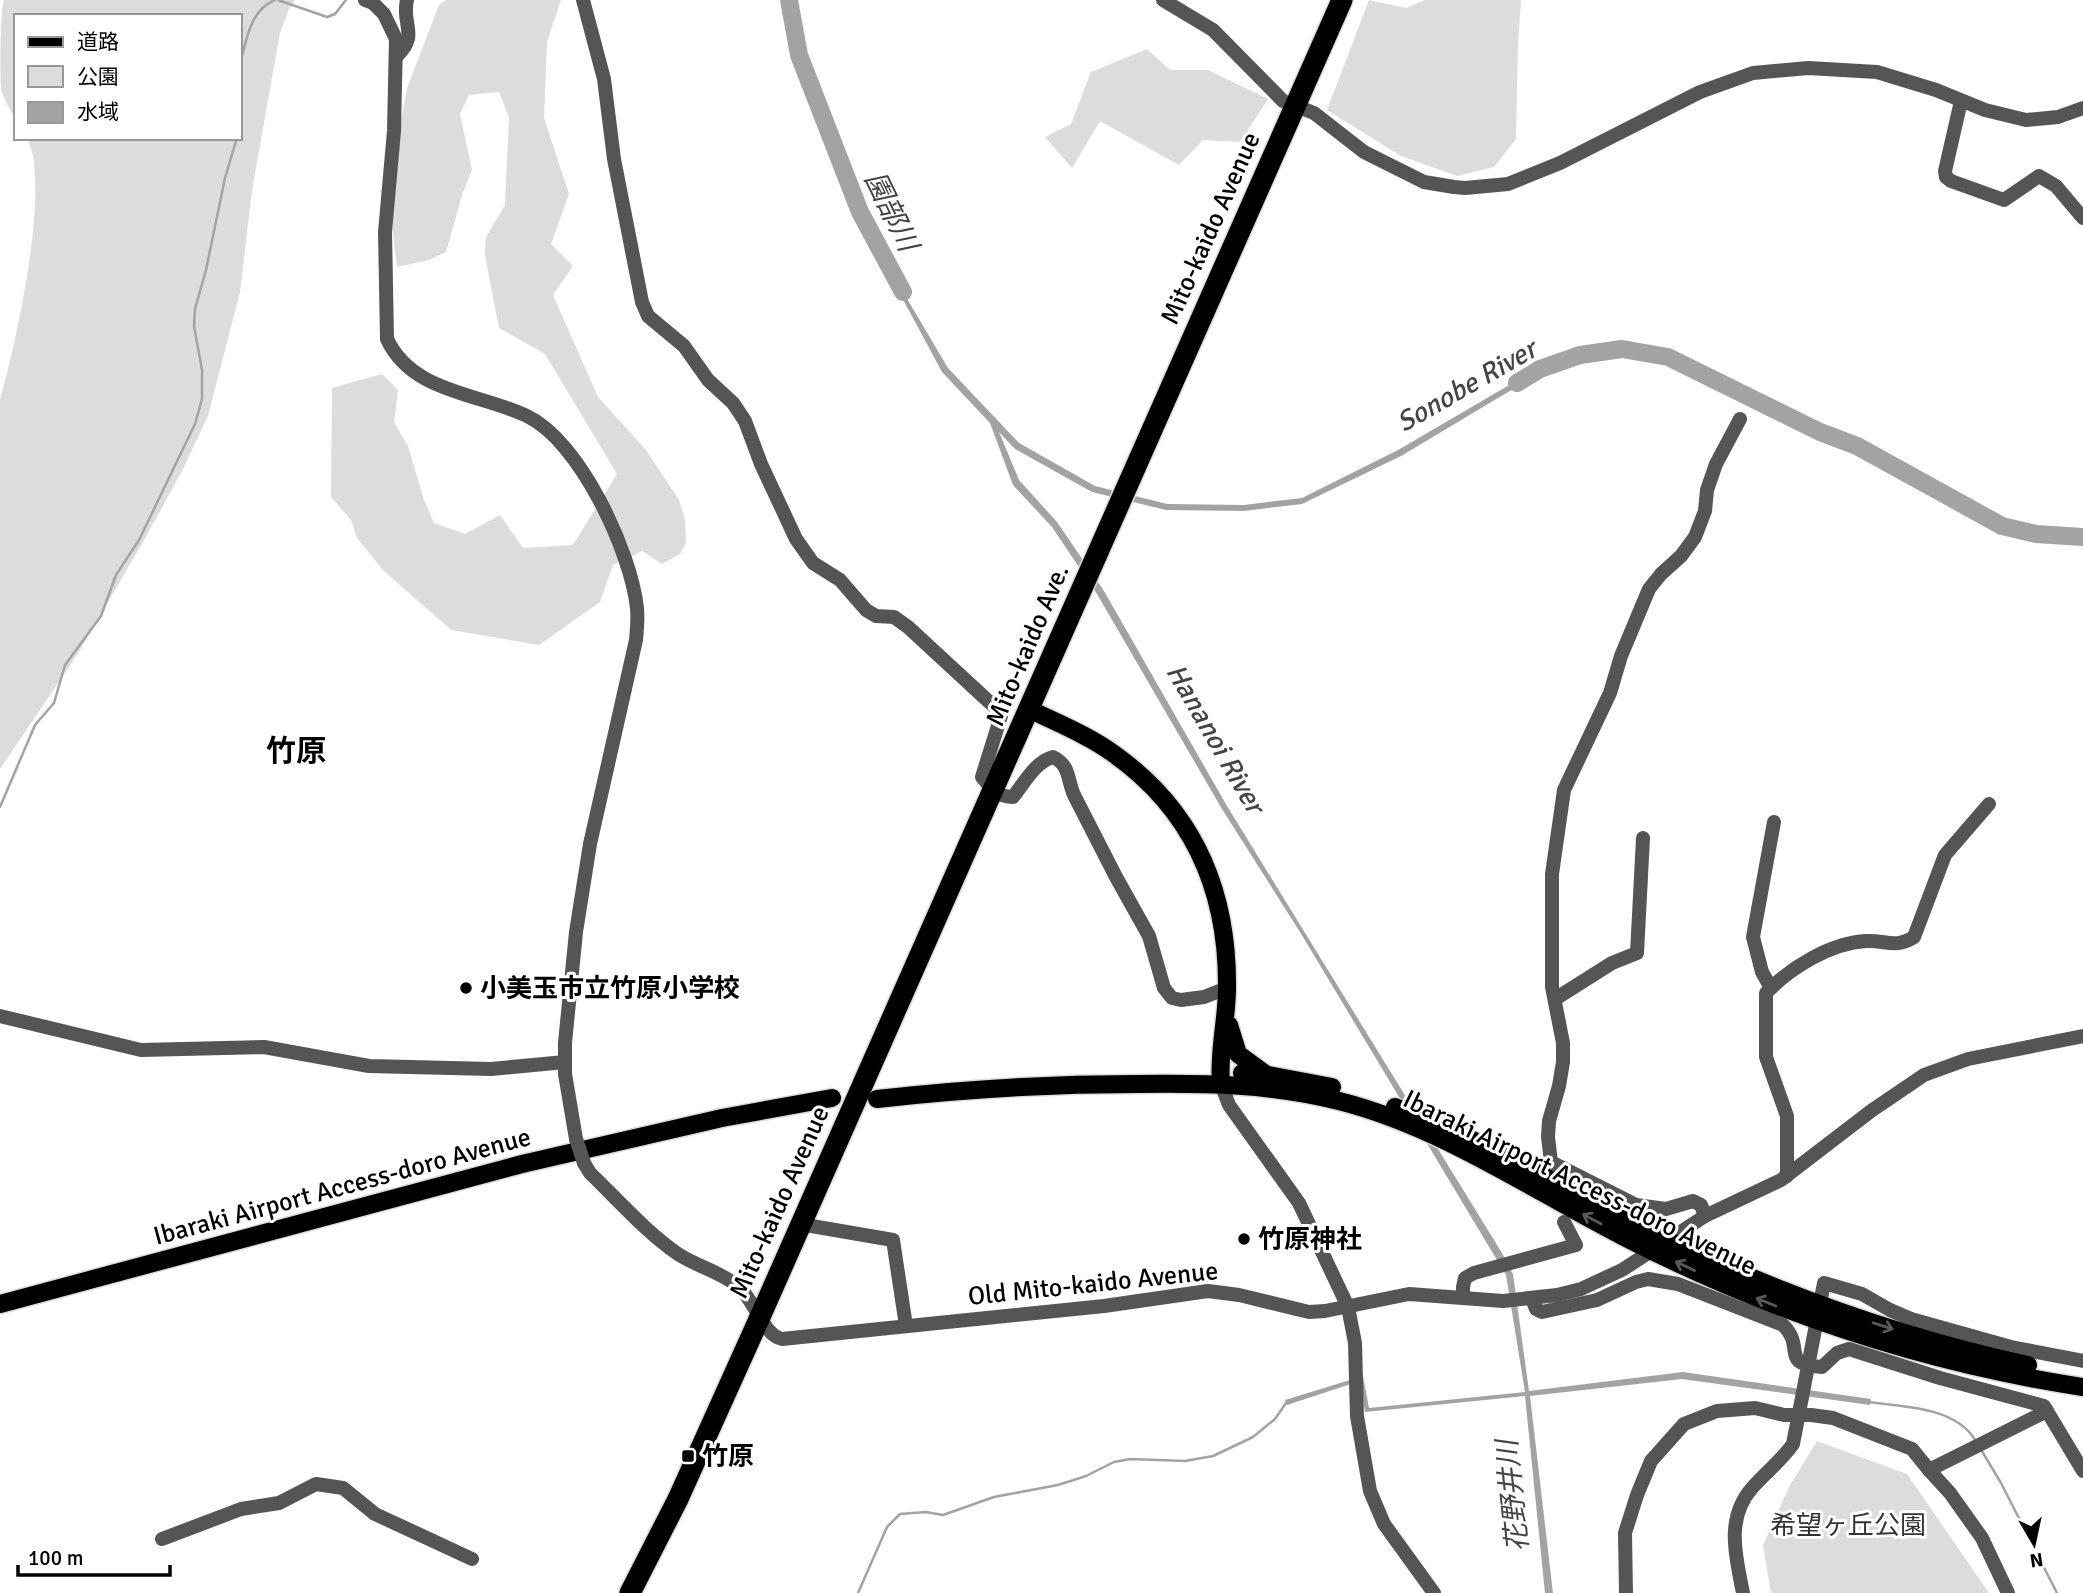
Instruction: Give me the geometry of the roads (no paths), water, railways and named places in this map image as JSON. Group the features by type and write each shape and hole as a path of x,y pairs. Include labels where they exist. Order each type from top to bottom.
{"highway":[{"name":"Mito-kaido Avenue","path":"1129,479 1342,0"},
{"name":"Mito-kaido Ave.","path":"994,791 1129,479"},
{"name":"Mito-kaido Avenue","path":"630,1593 678,1499 994,791"}],"main road":[{"path":"1029,709 1114,753 1150,784 1179,818 1207,866 1223,924 1227,988 1221,1078"},
{"path":"1226,1008 1238,1054 1254,1068 1268,1075"},
{"name":"Ibaraki Airport Access-doro Avenue","path":"878,1095 1013,1078 1221,1078 1268,1075 1339,1089 1429,1120 1533,1169 1660,1245"},
{"name":"Ibaraki Airport Access-doro Avenue","path":"1221,1078 1339,1101 1394,1119 1660,1245 1742,1274 1817,1313 1889,1345 1968,1365 2083,1387"},
{"name":"Ibaraki Airport Access-doro Avenue","path":"0,1304 522,1164 722,1118 832,1102"},
{"name":"Ibaraki Airport Access-doro Avenue","path":"1817,1313 1969,1352 2083,1375"}],"street":[{"path":"365,0 373,3 384,14 396,39 394,131 385,232 387,339 394,353 411,370 464,395 526,415 548,429 565,445 607,513 635,597 638,621 635,640 590,844 568,1001 565,1062 576,1139 590,1173 670,1248 696,1265 736,1284 750,1298 760,1317"},
{"path":"396,57 407,46 409,36 407,0"},
{"path":"583,0 604,79 614,159 642,302 648,316 684,346 708,380 733,403 745,421 761,464 796,539 813,563 839,580 866,610 876,615 894,617 908,627 999,710 1001,716 982,777 994,791 1003,797 1013,797 1045,759 1054,757 1063,761 1068,769 1074,794 1149,936 1164,988 1172,998 1181,1000 1204,997 1227,988"},
{"path":"1163,0 1213,30 1283,101 1314,113 1364,152 1424,182 1465,188 1508,184 1560,163 1700,92 1754,73 1808,68 1877,72 1936,90 1985,110 2026,120 2058,117 2083,108"},
{"path":"1961,101 1945,171 1946,177 2004,200 2039,176 2056,186 2083,218"},
{"path":"1706,1216 1701,1205 1693,1201 1666,1209 1636,1205 1551,1162 1549,1121 1563,1062 1563,1043 1552,987 1552,874 1564,790 1610,693 1620,656 1649,589 1681,556 1695,537 1705,511 1707,490 1716,464 1740,419"},
{"path":"1787,1176 1787,1116 1766,1057 1766,993 1780,978 1832,948 1867,941 1902,945 1914,937 1945,855 1989,804"},
{"path":"1771,988 1762,972 1753,937 1774,822"},
{"path":"1555,999 1612,963 1637,953 1643,838"},
{"path":"0,1016 141,1050 264,1047 369,1066 491,1069 565,1062"},
{"name":"Old Mito-kaido Avenue","path":"760,1317 774,1337 782,1339 1104,1306 1208,1291 1239,1295 1309,1312 1409,1294 1503,1301 1526,1299 1591,1285 1622,1270 1706,1216 1787,1176 1871,1111 1924,1075 1968,1059 2083,1036"},
{"path":"1221,1078 1223,1093 1237,1117 1299,1203 1348,1307 1355,1343 1357,1416 1370,1491 1384,1524 1434,1593"},
{"path":"1463,1297 1465,1278 1474,1273 1576,1245 1564,1222"},
{"path":"800,1224 893,1240 906,1326"},
{"path":"1526,1299 1542,1312 1597,1300 1648,1279 1678,1284 1783,1325 1795,1342 1795,1359 1798,1362 1822,1367 1837,1353 1849,1349 1940,1378 2044,1406 2083,1471"},
{"path":"1743,1593 1734,1534 1736,1516 1742,1500 1776,1466 1793,1444 1824,1283 1862,1294 1911,1319 2011,1347 2083,1361"},
{"path":"1626,1593 1625,1533 1651,1461 1684,1424 1717,1411 1755,1408 1784,1415 1799,1409 1912,1449 1950,1493 1982,1538 2008,1593"},
{"path":"1929,1470 2047,1410"},
{"path":"162,1539 241,1508 279,1503 316,1484 343,1488 375,1514 472,1559"}],"water":[{"path":"857,214 948,368 1019,443 1095,486 1167,504 1244,505 1302,498 1398,450 1535,370 1543,371 1401,456 1302,504 1244,511 1166,510 1092,492 1015,449 999,432 1019,480 1057,522 1104,591 1227,806 1502,1253 1513,1274 1529,1391 1683,1372 1871,1399 1870,1405 1682,1379 1530,1396 1553,1593 1545,1593 1525,1396 1365,1412 1360,1381 1287,1405 1285,1400 1363,1376 1369,1408 1525,1392 1506,1275 1300,932 1222,809 1097,594 1052,527 1013,485 990,423 942,372"}],"waterway":[{"path":"242,56 255,18 275,0"},
{"path":"278,0 327,17 335,14 346,0"},
{"name":"園部川","path":"789,0 799,55 860,212 903,292"},
{"path":"0,807 35,725 54,703 65,665 101,616 116,575 139,540 195,424 202,399 202,370 194,326 195,309 236,140"},
{"name":"Sonobe River","path":"1517,383 1540,369 1580,355 1622,349 1668,357 1820,432 1857,446 2002,526 2036,534 2083,537"},
{"path":"858,1593 887,1527 900,1514 926,1512 943,1515 994,1497 1058,1485 1086,1476 1114,1462 1130,1459 1185,1461 1213,1456 1253,1437 1275,1419 1290,1401"},
{"path":"1867,1402 1927,1410 1955,1421 1975,1440"},
{"path":"1980,1448 2001,1483 2057,1593"}],"place":[{"name":"小美玉市立竹原小学校","path":"466,988"},
{"name":"竹原神社","path":"1244,1239"},
{"name":"竹原","path":"688,1456"}],"district":[{"name":"竹原","path":"296,751"}],"water label":[{"name":"Hananoi River","path":"1216,738"},
{"name":"花野井川","path":"1512,1496"}],"park label":[{"name":"希望ヶ丘公園","path":"1848,1525"}]}
